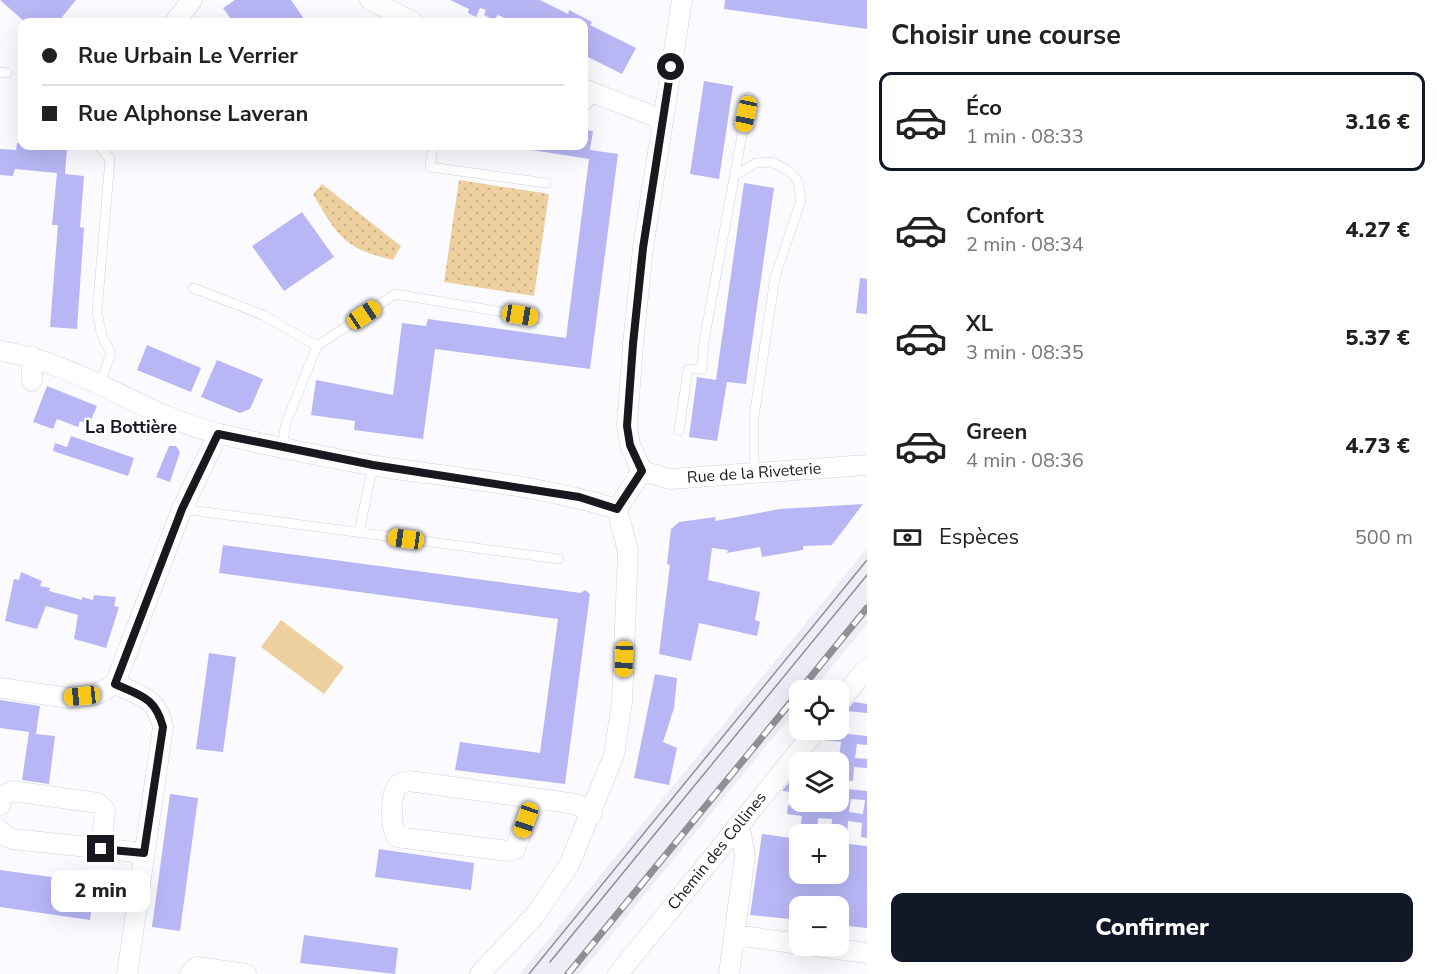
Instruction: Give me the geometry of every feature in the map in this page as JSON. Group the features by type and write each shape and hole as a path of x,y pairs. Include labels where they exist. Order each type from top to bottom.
{"street":[{"path":"178,18 192,0"},
{"path":"370,0 405,18"},
{"path":"480,974 536,914 569,865 614,755 622,702 628,551 617,509 642,471 630,445 627,426 643,248 682,0"},
{"path":"588,97 663,120"},
{"path":"0,351 32,356 218,434 373,465 579,497 617,509"},
{"path":"32,356 32,381"},
{"path":"0,688 69,698 95,695 115,684 182,509 218,434"},
{"name":"Rue de la Riveterie","path":"642,471 670,479 867,465"},
{"path":"849,690 867,668"},
{"path":"115,684 148,698 159,710 163,727 127,974"},
{"name":"Chemin des Collines","path":"618,974 808,740"},
{"path":"532,800 515,849 508,851 397,837 391,823 395,789 399,783 409,781 532,800 576,804 592,813"},
{"path":"0,805 1,797 12,791 98,802 105,810 101,849"},
{"path":"729,974 745,856 739,824"},
{"path":"0,830 1,834 13,839 144,853"},
{"path":"735,935 789,942"},
{"path":"849,951 867,953"},
{"path":"190,974 196,967 246,974"}],"lane":[{"path":"679,431 688,369 702,369 704,341 749,97"},
{"path":"100,384 111,353 102,336 97,312 110,159 102,150"},
{"path":"432,150 430,167 546,183"},
{"path":"734,176 756,163 771,162 788,170 798,181 801,200 776,277 754,417 754,473"},
{"path":"193,288 263,315 317,346"},
{"path":"282,446 286,423 317,346 395,294 538,318"},
{"path":"359,532 373,465"},
{"path":"182,509 559,559"}],"shaded area":[{"path":"459,180 549,194 534,296 444,282"},
{"path":"322,184 401,246 393,260 363,251 352,245 336,230 313,194"},
{"path":"867,548 867,624 821,680 789,680 789,718 580,974 520,974"},
{"path":"281,620 344,667 324,694 261,647"}],"building":[{"path":"0,0 76,0 61,18 20,18"},
{"path":"235,0 291,0 303,18 230,18 223,8"},
{"path":"450,0 540,0 568,14 569,10 584,18 505,18 498,15 496,18 490,18 484,15 486,10 480,8 476,17 468,13 469,9"},
{"path":"725,0 867,0 867,29 724,9"},
{"path":"588,20 592,22 590,25 636,48 622,74 588,57"},
{"path":"704,81 733,86 719,179 690,174"},
{"path":"588,130 593,131 590,150 618,154 590,369 435,349 423,439 354,430 355,421 311,415 316,380 393,395 402,323 426,326 428,319 566,338 589,159 532,150 588,150"},
{"path":"17,143 18,150 67,150 65,174 84,176 80,227 84,228 77,329 50,327 58,225 52,225 57,173 15,169 13,176 0,175 0,149 16,150"},
{"path":"744,183 774,188 746,384 727,382 717,441 689,437 697,377 716,380"},
{"path":"302,212 334,257 284,291 252,246"},
{"path":"860,278 867,279 867,314 856,313"},
{"path":"147,345 201,368 191,392 137,370"},
{"path":"217,360 263,379 250,409 240,413 201,397"},
{"path":"47,386 97,406 89,425 80,421 78,427 57,419 53,429 33,422"},
{"path":"71,436 134,458 128,476 53,451 55,443 67,447"},
{"path":"169,446 176,446 180,452 170,482 156,477"},
{"path":"863,504 832,545 803,546 803,550 762,557 760,547 727,553 728,550 712,548 708,580 760,592 755,620 760,622 757,636 699,623 691,661 659,654 670,565 667,564 671,529 679,522 716,517 715,521 780,509"},
{"path":"223,545 581,593 585,590 590,594 565,784 455,770 460,742 540,753 558,619 219,573"},
{"path":"21,572 42,581 40,586 50,588 49,591 82,600 82,597 93,600 94,595 116,597 114,606 119,607 106,648 74,639 78,615 46,606 37,629 5,621 14,579 19,580"},
{"path":"209,653 236,657 223,752 196,749"},
{"path":"655,674 677,678 674,708 663,742 677,748 669,785 634,778"},
{"path":"0,700 40,706 36,734 55,736 49,784 22,780 29,732 0,728"},
{"path":"854,702 867,704 867,713 849,711"},
{"path":"849,734 867,736 867,745 857,744 855,758 867,759 867,768 854,767 853,781 849,781 849,752 840,752 841,742 823,740 849,740"},
{"path":"789,782 789,792 782,791"},
{"path":"849,789 867,791 867,838 861,837 862,823 848,821 848,824 832,824 832,819 818,818 818,824 801,824 802,816 787,814 788,805 789,812 849,812","holes":["851,799 865,800 863,814 849,812"]},
{"path":"170,794 198,798 180,931 152,927"},
{"path":"762,834 789,838 789,884 849,884 849,844 867,846 867,928 849,926 849,896 789,896 789,919 750,915"},
{"path":"379,849 474,863 471,890 375,877"},
{"path":"0,870 95,883 90,920 0,907"},
{"path":"304,935 398,948 395,974 300,963"}],"tram line":[{"path":"529,974 867,560"},
{"path":"550,962 867,575"}],"railway":[{"path":"808,680 867,608"},
{"path":"568,974 789,704"}],"district":[{"name":"La Bottière","path":"131,427"}],"route":[{"path":"101,849 144,853 163,727 159,710 148,698 115,684 182,509 218,434 373,465 579,497 617,509 642,471 630,445 627,426 643,248 671,67"}]}
